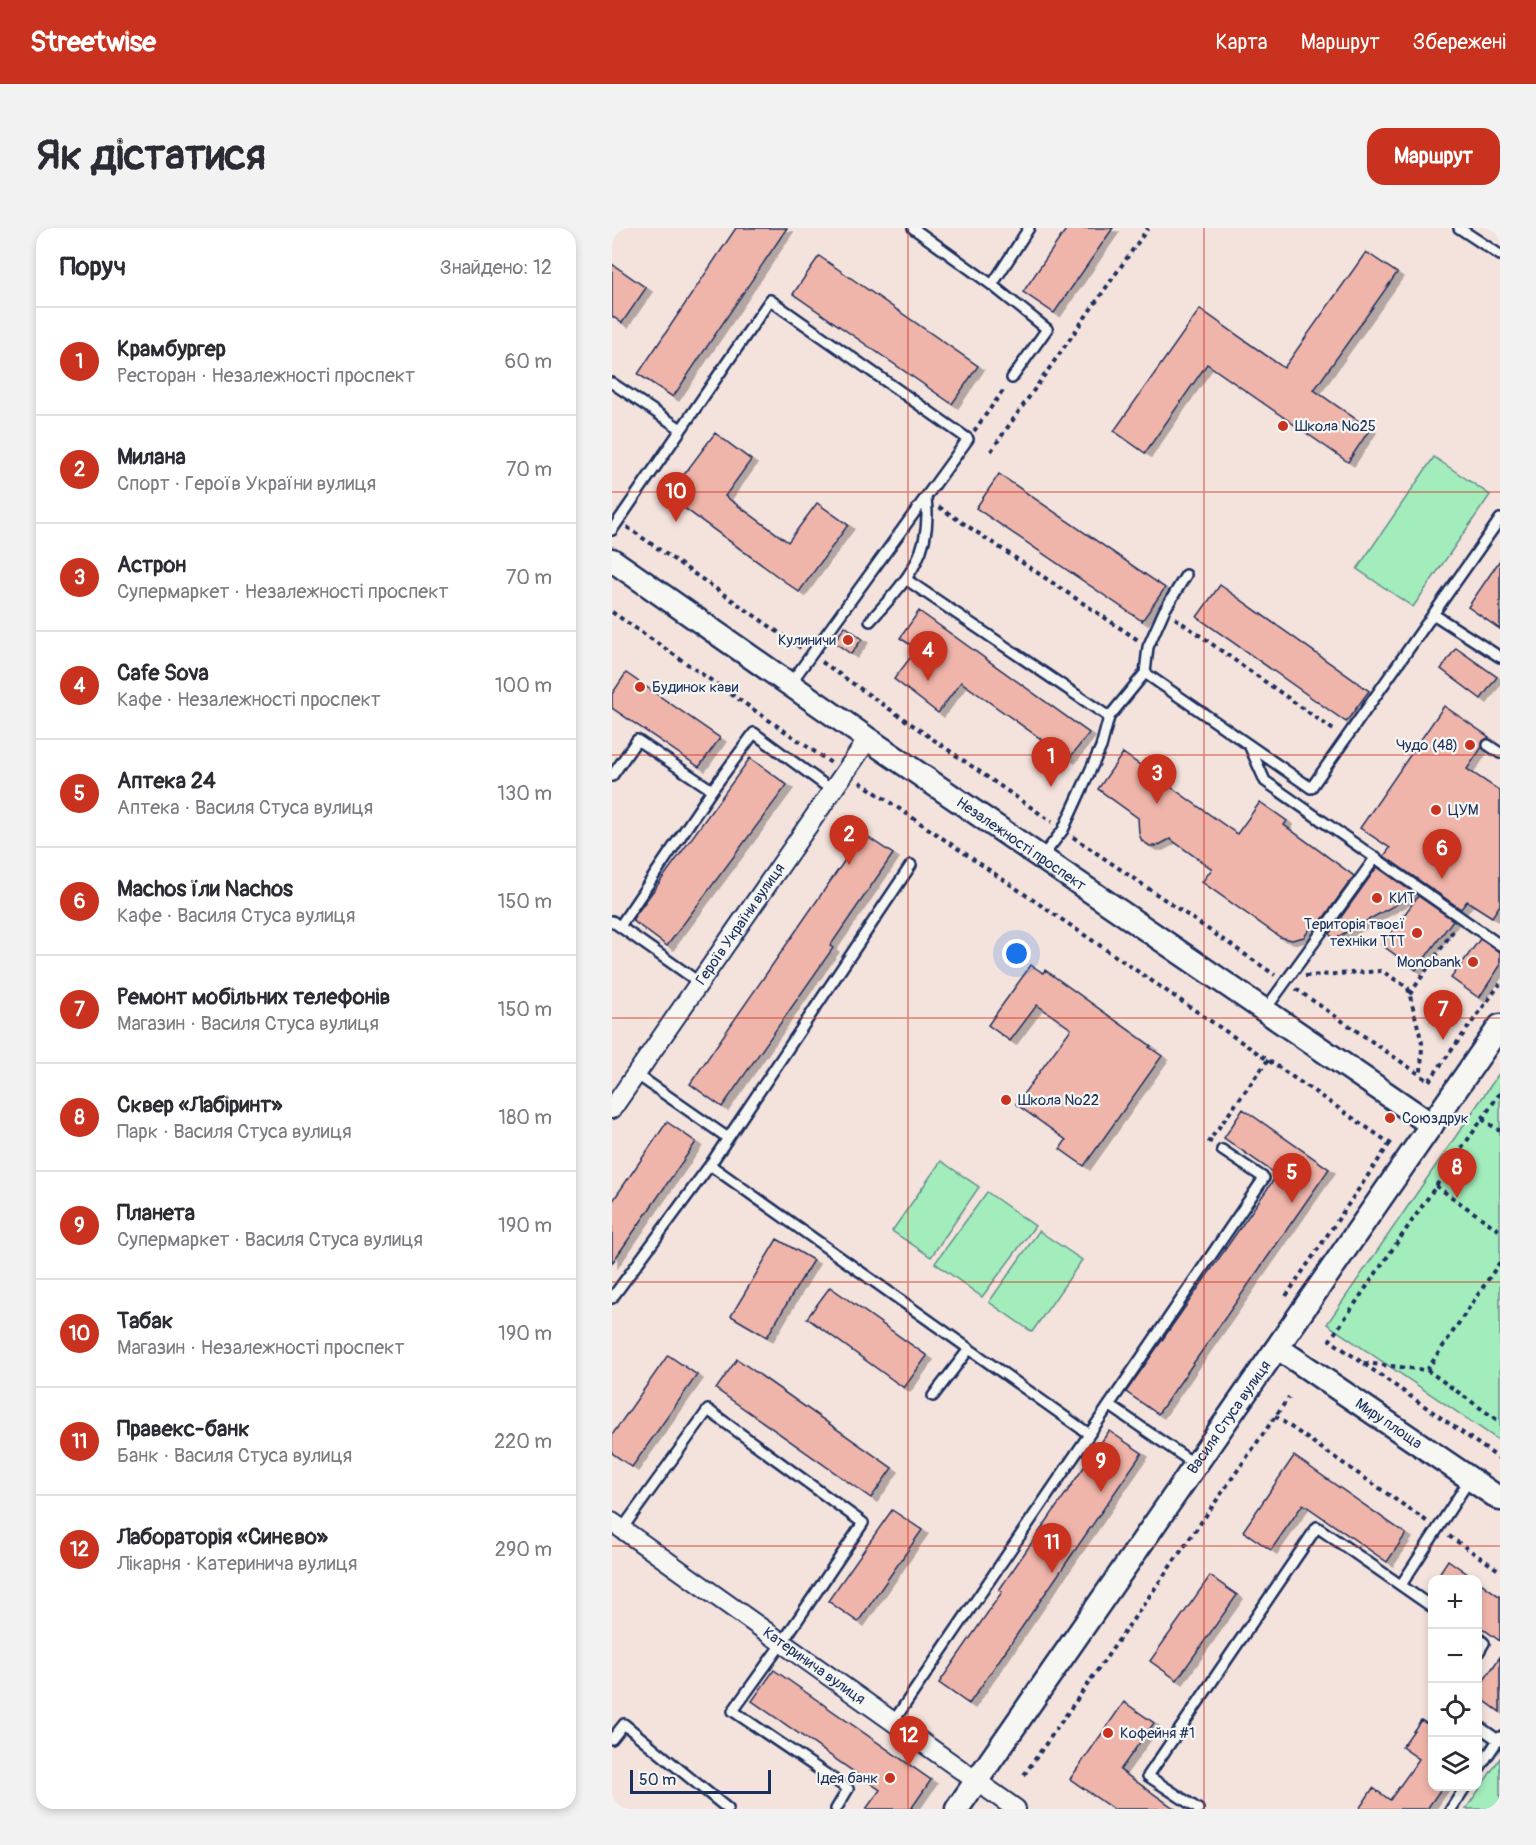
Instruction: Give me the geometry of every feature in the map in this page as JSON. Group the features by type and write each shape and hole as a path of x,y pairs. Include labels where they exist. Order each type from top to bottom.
{"street":[{"name":"Незалежності проспект","path":"612,560 868,740 1432,1125"},
{"name":"Героїв України вулиця","path":"612,1109 868,740"},
{"name":"Василя Стуса вулиця","path":"957,1809 1500,1026"},
{"name":"Миру площа","path":"1278,1348 1500,1499"},
{"name":"Катеринича вулиця","path":"617,1525 1016,1809"}],"lane":[{"path":"913,228 992,285 1047,329 1012,378"},
{"path":"992,285 1029,228"},
{"path":"1459,228 1500,255"},
{"path":"612,530 770,300 968,439 790,684"},
{"path":"612,383 681,429"},
{"path":"870,621 907,580 918,560 929,520 926,499"},
{"path":"1145,673 1311,788 1500,519"},
{"path":"1041,858 1063,830 1101,747 1109,717 1145,673 1148,647 1164,611 1186,575"},
{"path":"907,580 1109,717"},
{"path":"1433,614 1500,657"},
{"path":"700,983 616,924 754,733 833,791"},
{"path":"612,776 637,740 712,790"},
{"path":"1488,745 1500,753"},
{"path":"1250,747 1265,782 1500,945"},
{"path":"1265,1010 1376,857"},
{"path":"612,1298 710,1165 911,865"},
{"path":"636,1074 728,1138"},
{"path":"893,1722 1264,1178 1222,1150"},
{"path":"710,1165 1089,1434"},
{"path":"933,1396 969,1349"},
{"path":"1109,1405 1196,1465"},
{"path":"617,1525 708,1410 863,1523 733,1711 848,1789 836,1809"},
{"path":"1401,1585 1470,1479"},
{"path":"1198,1809 1148,1776 1317,1527 1428,1604"},
{"path":"612,1739 624,1724 728,1809"},
{"path":"1482,1728 1499,1738 1482,1764"},
{"path":"1451,1809 1463,1791"}],"path":[{"path":"991,452 1148,228"},
{"path":"968,439 1012,378"},
{"path":"926,499 1148,647"},
{"path":"1164,611 1346,738"},
{"path":"612,612 1390,1143"},
{"path":"1410,994 1462,918"},
{"path":"1289,977 1382,971 1408,988 1422,1043 1421,1075"},
{"path":"1222,1150 1209,1141 1268,1060"},
{"path":"1500,1093 1330,1340 1500,1459"},
{"path":"1482,1119 1500,1131"},
{"path":"1436,1186 1500,1231"},
{"path":"1427,1370 1500,1262"},
{"path":"1362,1363 1427,1370 1500,1422"},
{"path":"1024,1775 1288,1397"},
{"path":"1275,1416 1500,1571"}],"green space":[{"path":"1434,457 1490,495 1413,607 1357,569"},
{"path":"1500,1072 1500,1441 1327,1324"},
{"path":"941,1161 979,1187 931,1257 892,1231"},
{"path":"987,1192 1035,1226 982,1297 935,1263"},
{"path":"1039,1231 1082,1260 1032,1332 989,1302"},
{"path":"1500,1758 1500,1809 1466,1809 1478,1791 1482,1791 1482,1785"}],"building":[{"path":"736,228 787,228 673,397 638,374"},
{"path":"1067,228 1113,228 1054,313 1023,292"},
{"path":"1366,252 1397,273 1314,390 1370,429 1348,462 1207,364 1145,453 1114,431 1200,309 1284,368"},
{"path":"819,256 978,366 952,404 793,294"},
{"path":"612,264 646,288 622,323 612,316"},
{"path":"715,433 751,460 725,496 788,542 817,503 848,525 799,592 668,496"},
{"path":"999,474 1165,588 1142,621 976,508"},
{"path":"1500,560 1500,629 1468,607"},
{"path":"1220,585 1369,691 1346,722 1197,617"},
{"path":"919,611 1089,733 1069,759 961,682 938,713 894,679 917,649 900,638"},
{"name":"Кулиничи","path":"845,626 862,639 851,654 834,642"},
{"path":"1456,648 1497,677 1481,699 1441,669"},
{"path":"626,673 720,738 699,767 612,708 612,694"},
{"name":"ЦУМ","path":"1444,706 1489,737 1483,741 1482,747 1467,769 1500,791 1500,905 1492,917 1467,901 1461,909 1384,856 1390,848 1360,828"},
{"path":"1123,753 1237,834 1260,802 1287,821 1284,825 1354,876 1319,924 1316,921 1304,937 1292,940 1280,937 1202,882 1212,869 1170,839 1157,846 1150,846 1142,841 1138,818 1098,789"},
{"path":"750,758 787,785 667,946 632,920"},
{"path":"863,834 893,854 830,946 833,948 722,1107 690,1084"},
{"name":"КИТ","path":"1377,867 1415,894 1334,939 1329,934"},
{"name":"Територія твоєї техніки ТТТ","path":"1418,896 1453,920 1416,970 1382,945"},
{"path":"1480,939 1500,952 1500,966 1479,998 1451,978"},
{"path":"1031,965 1043,973 1045,970 1162,1056 1084,1166 1060,1149 1066,1140 1016,1104 1071,1029 1037,1005 1010,1041 988,1025"},
{"path":"1243,1109 1329,1169 1158,1414 1126,1392 1277,1175 1224,1138"},
{"path":"667,1122 696,1142 612,1263 612,1202"},
{"path":"777,1239 813,1260 767,1337 731,1316"},
{"path":"830,1287 927,1356 904,1388 807,1318"},
{"path":"668,1355 697,1375 632,1467 612,1453 612,1435"},
{"path":"737,1359 892,1468 871,1498 716,1389"},
{"path":"1109,1431 1142,1453 969,1704 939,1683 1002,1592 999,1590"},
{"path":"1294,1456 1406,1534 1387,1562 1303,1504 1271,1550 1243,1531"},
{"path":"892,1510 922,1530 858,1622 828,1601"},
{"path":"1448,1560 1469,1575 1438,1575"},
{"path":"1210,1576 1237,1595 1177,1680 1150,1661"},
{"path":"1482,1584 1500,1597 1500,1641 1482,1628"},
{"path":"1500,1657 1500,1712 1482,1699 1482,1683"},
{"path":"774,1670 931,1780 911,1809 866,1809 880,1790 752,1701"},
{"path":"1124,1702 1154,1723 1120,1770 1175,1809 1113,1809 1070,1779"},
{"path":"1421,1720 1428,1724 1428,1791 1440,1791 1427,1809 1359,1809 1373,1788 1390,1800 1419,1759 1402,1747"}],"place":[{"name":"Школа №25","path":"1283,426"},
{"name":"Табак","path":"676,522"},
{"name":"Кулиничи","path":"848,640"},
{"name":"Cafe Sova","path":"928,681"},
{"name":"Будинок кави","path":"640,687"},
{"name":"Чудо (48)","path":"1470,745"},
{"name":"Крамбургер","path":"1051,787"},
{"name":"Астрон","path":"1157,804"},
{"name":"ЦУМ","path":"1436,810"},
{"name":"Милана","path":"849,865"},
{"name":"Machos їли Nachos","path":"1442,879"},
{"name":"КИТ","path":"1377,898"},
{"name":"Територія твоєї техніки ТТТ","path":"1417,933"},
{"name":"Monobank","path":"1473,962"},
{"name":"Ремонт мобільних телефонів","path":"1443,1040"},
{"name":"Школа №22","path":"1006,1100"},
{"name":"Союздрук","path":"1390,1118"},
{"name":"Сквер «Лабіринт»","path":"1457,1198"},
{"name":"Аптека 24","path":"1292,1203"},
{"name":"Планета","path":"1101,1492"},
{"name":"Правекс-банк","path":"1052,1573"},
{"name":"Кофейня #1","path":"1108,1733"},
{"name":"Лабораторія «Синєво»","path":"909,1766"},
{"name":"Ідея банк","path":"890,1778"}]}
